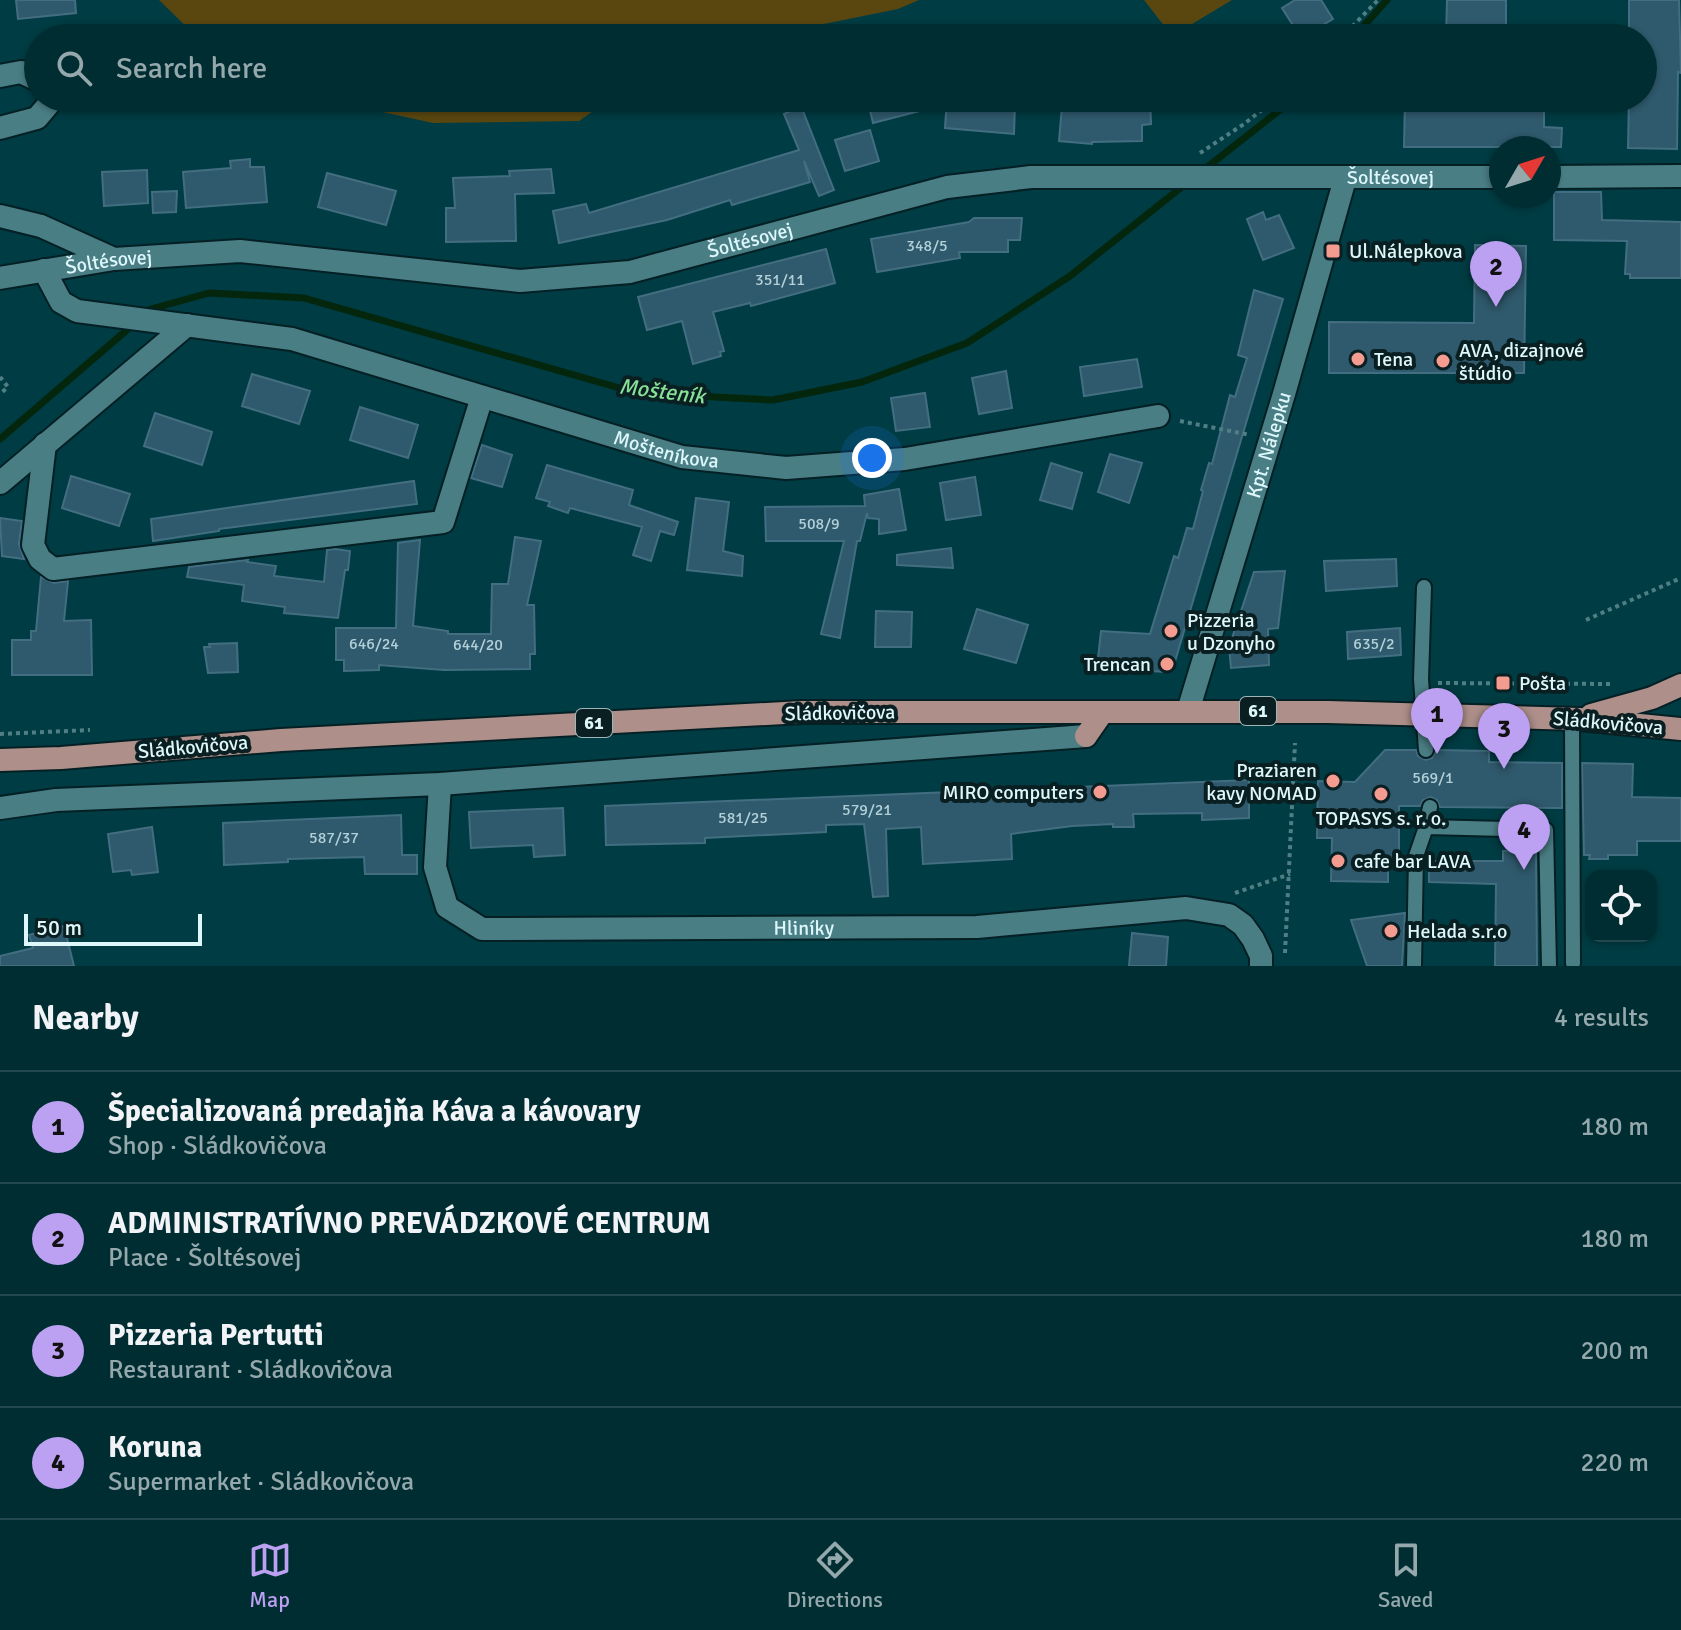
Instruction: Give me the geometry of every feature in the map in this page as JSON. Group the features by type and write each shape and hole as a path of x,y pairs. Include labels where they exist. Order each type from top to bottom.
{"main road":[{"path":"1575,719 1652,698 1681,685"},
{"name":"Sládkovičova","path":"0,760 281,740 802,712 1423,714 1575,719 1681,729"},
{"path":"1086,736 1102,713"}],"street":[{"path":"0,76 24,73"},
{"path":"0,128 37,118 42,112"},
{"path":"1561,177 1681,176"},
{"name":"Šoltésovej","path":"0,278 114,259 240,251 520,281 630,272 947,187 1031,177 1489,177"},
{"name":"Kpt. Nálepku","path":"1188,711 1345,179"},
{"path":"0,216 41,226 114,259"},
{"name":"Mošteníkova","path":"44,270 61,302 77,311 292,339 682,457 786,468 905,459 1158,416"},
{"path":"0,483 187,325"},
{"path":"45,444 33,545 40,559 53,569 443,522 482,397"},
{"name":"Sládkovičova","path":"0,808 56,800 440,784 1086,736"},
{"name":"Hliníky","path":"440,784 435,867 447,907 482,929 977,927 1186,908 1229,915 1243,925 1261,956 1261,966"}],"lane":[{"path":"1424,587 1421,679 1426,750"},
{"path":"1573,963 1575,719"},
{"path":"1414,966 1416,856 1430,807"},
{"path":"1426,827 1546,830 1549,966"}],"path":[{"path":"1355,24 1378,0"},
{"path":"1197,154 1205,152 1259,112"},
{"path":"0,377 8,387 0,394"},
{"path":"1158,416 1256,436"},
{"path":"1586,620 1681,578"},
{"path":"1435,683 1626,683"},
{"path":"1284,966 1295,743"},
{"path":"1208,910 1220,898 1290,874"}],"shaded area":[{"path":"159,0 919,0 898,9 824,24 184,24"},
{"path":"1144,0 1232,0 1192,24 1163,24"},
{"path":"382,112 592,112 579,121 433,123"}],"building":[{"path":"16,0 75,0 76,13 18,19"},
{"path":"1295,0 1321,0 1333,19 1325,24 1292,24 1282,8"},
{"path":"1447,0 1506,0 1506,24 1446,24"},
{"path":"1629,0 1679,0 1681,73 1678,72 1677,149 1628,148 1629,112 1657,112 1657,24 1629,24"},
{"path":"803,112 834,190 819,196 804,161 810,182 732,205 730,200 667,220 559,243 553,211 586,204 589,213 799,150 784,114"},
{"path":"870,112 916,112 873,123"},
{"path":"946,112 1015,112 1014,134 945,128"},
{"path":"1061,112 1151,112 1151,124 1142,125 1142,141 1092,144 1059,141"},
{"path":"1405,112 1544,112 1544,127 1562,128 1561,147 1561,136 1489,136 1489,147 1404,147"},
{"path":"870,130 879,161 845,171 835,140"},
{"path":"250,159 250,167 264,167 267,202 186,208 183,172 231,168 230,161"},
{"path":"551,169 554,193 515,194 516,241 446,242 446,208 455,208 453,178 510,176 509,171"},
{"path":"147,170 148,203 104,206 102,172"},
{"path":"327,173 396,191 386,225 318,207"},
{"path":"177,191 176,212 153,213 152,192"},
{"path":"1561,192 1601,192 1602,220 1681,222 1681,278 1630,278 1630,274 1625,274 1627,241 1554,240 1554,208 1561,208"},
{"path":"1263,212 1266,220 1279,215 1294,248 1263,260 1247,219"},
{"path":"974,218 1022,218 1020,240 1008,240 1008,252 959,252 960,258 877,272 871,239 969,222"},
{"path":"1475,245 1526,246 1524,373 1329,373 1329,322 1474,323"},
{"path":"826,249 835,283 751,306 750,303 713,312 724,351 720,352 721,356 693,364 682,321 647,330 638,297"},
{"path":"1254,290 1283,299 1173,668 1167,672 1097,668 1101,631 1150,634 1174,556 1178,558 1187,528 1193,529 1201,490 1209,463 1212,464 1230,395 1235,397 1247,358 1238,355"},
{"path":"1137,359 1142,387 1084,396 1080,367"},
{"path":"1006,371 1012,408 979,414 972,378"},
{"path":"252,374 310,391 299,424 242,406"},
{"path":"925,393 930,427 896,431 891,398"},
{"path":"360,407 418,425 408,458 350,440"},
{"path":"155,413 212,432 202,465 144,446"},
{"path":"482,445 512,455 502,487 471,478"},
{"path":"1110,454 1142,463 1129,503 1098,492"},
{"path":"1051,463 1082,473 1072,509 1040,500"},
{"path":"547,465 633,490 629,505 678,522 674,535 660,531 651,561 633,555 642,527 570,508 568,513 536,498"},
{"path":"71,476 130,494 119,526 62,508"},
{"path":"975,477 981,515 946,520 940,483"},
{"path":"414,481 417,504 219,529 153,541 151,519"},
{"path":"899,489 906,530 879,534 879,519 868,518 867,513 860,541 857,541 840,638 821,634 844,541 766,541 765,507 865,506 864,495"},
{"path":"696,498 729,502 723,551 743,556 742,576 687,570"},
{"path":"0,518 22,521 19,544 24,559 2,556"},
{"path":"515,537 541,541 527,605 534,605 535,654 530,654 530,669 444,670 379,665 379,670 344,671 344,660 336,660 336,628 396,628 398,543 420,540 413,626 448,631 448,634 491,634 492,584 508,584"},
{"path":"951,548 953,568 897,565 897,555"},
{"path":"327,550 350,551 338,618 284,613 285,607 242,601 244,585 187,577 189,567 248,560 276,566 274,576 324,582"},
{"path":"1396,559 1397,586 1326,591 1324,561"},
{"path":"1285,571 1278,628 1268,629 1269,665 1231,668 1229,647 1254,572"},
{"path":"41,577 54,583 68,581 64,621 91,620 92,675 12,675 12,640 31,640 31,631 36,631"},
{"path":"977,609 1028,625 1016,663 964,649"},
{"path":"876,611 912,612 911,647 875,647"},
{"path":"1400,628 1401,655 1348,659 1347,632"},
{"path":"237,643 238,672 208,673 204,647"},
{"path":"1385,750 1416,750 1418,756 1426,760 1432,758 1436,750 1489,751 1489,762 1562,763 1562,808 1440,807 1437,800 1431,797 1423,800 1420,806 1399,806 1399,858 1388,868 1388,882 1331,881 1332,838 1317,838 1318,781 1355,782"},
{"path":"1582,763 1633,764 1632,797 1681,798 1681,841 1637,841 1637,855 1608,855 1608,859 1589,859 1590,855 1584,855"},
{"path":"1249,780 1249,818 1202,820 1202,813 1133,814 1134,827 1113,827 1113,824 1072,826 1011,834 1012,859 923,864 921,827 886,829 888,896 873,897 864,824 826,825 826,832 705,838 705,843 606,845 605,806"},
{"path":"563,808 565,855 534,857 533,845 471,848 469,812"},
{"path":"401,815 402,855 417,855 417,874 365,874 364,857 224,865 223,823"},
{"path":"152,827 158,872 132,875 131,870 113,872 108,834"},
{"path":"1536,850 1537,966 1495,966 1496,884 1429,882 1429,861 1503,861 1503,851"},
{"path":"1405,913 1402,966 1367,966 1351,920"},
{"path":"64,926 74,966 0,966 0,956 33,948 29,935"},
{"path":"1132,933 1168,937 1166,966 1129,966"}],"waterway":[{"name":"Mošteník","path":"1366,24 1387,0"},
{"name":"Mošteník","path":"1201,172 1277,112"},
{"name":"Mošteník","path":"144,315 151,309 209,293 304,298 637,393 773,400 862,382 967,343 1070,276 1188,182"},
{"name":"Mošteník","path":"0,439 135,323"}],"place":[{"name":"Ul.Nálepkova","path":"1333,251"},
{"name":"ADMINISTRATÍVNO PREVÁDZKOVÉ CENTRUM","path":"1496,307"},
{"name":"Tena","path":"1358,359"},
{"name":"AVA, dizajnové štúdio","path":"1443,361"},
{"name":"Pizzeria u Dzonyho","path":"1171,631"},
{"name":"Trencan","path":"1167,664"},
{"name":"Pošta","path":"1503,683"},
{"name":"Špecializovaná predajňa Káva a kávovary","path":"1437,754"},
{"name":"Pizzeria Pertutti","path":"1504,769"},
{"name":"Praziaren kavy NOMAD","path":"1333,781"},
{"name":"MIRO computers","path":"1100,792"},
{"name":"TOPASYS s. r. o.","path":"1381,794"},
{"name":"cafe bar LAVA","path":"1338,861"},
{"name":"Koruna","path":"1524,870"},
{"name":"Helada s.r.o","path":"1391,931"}]}
